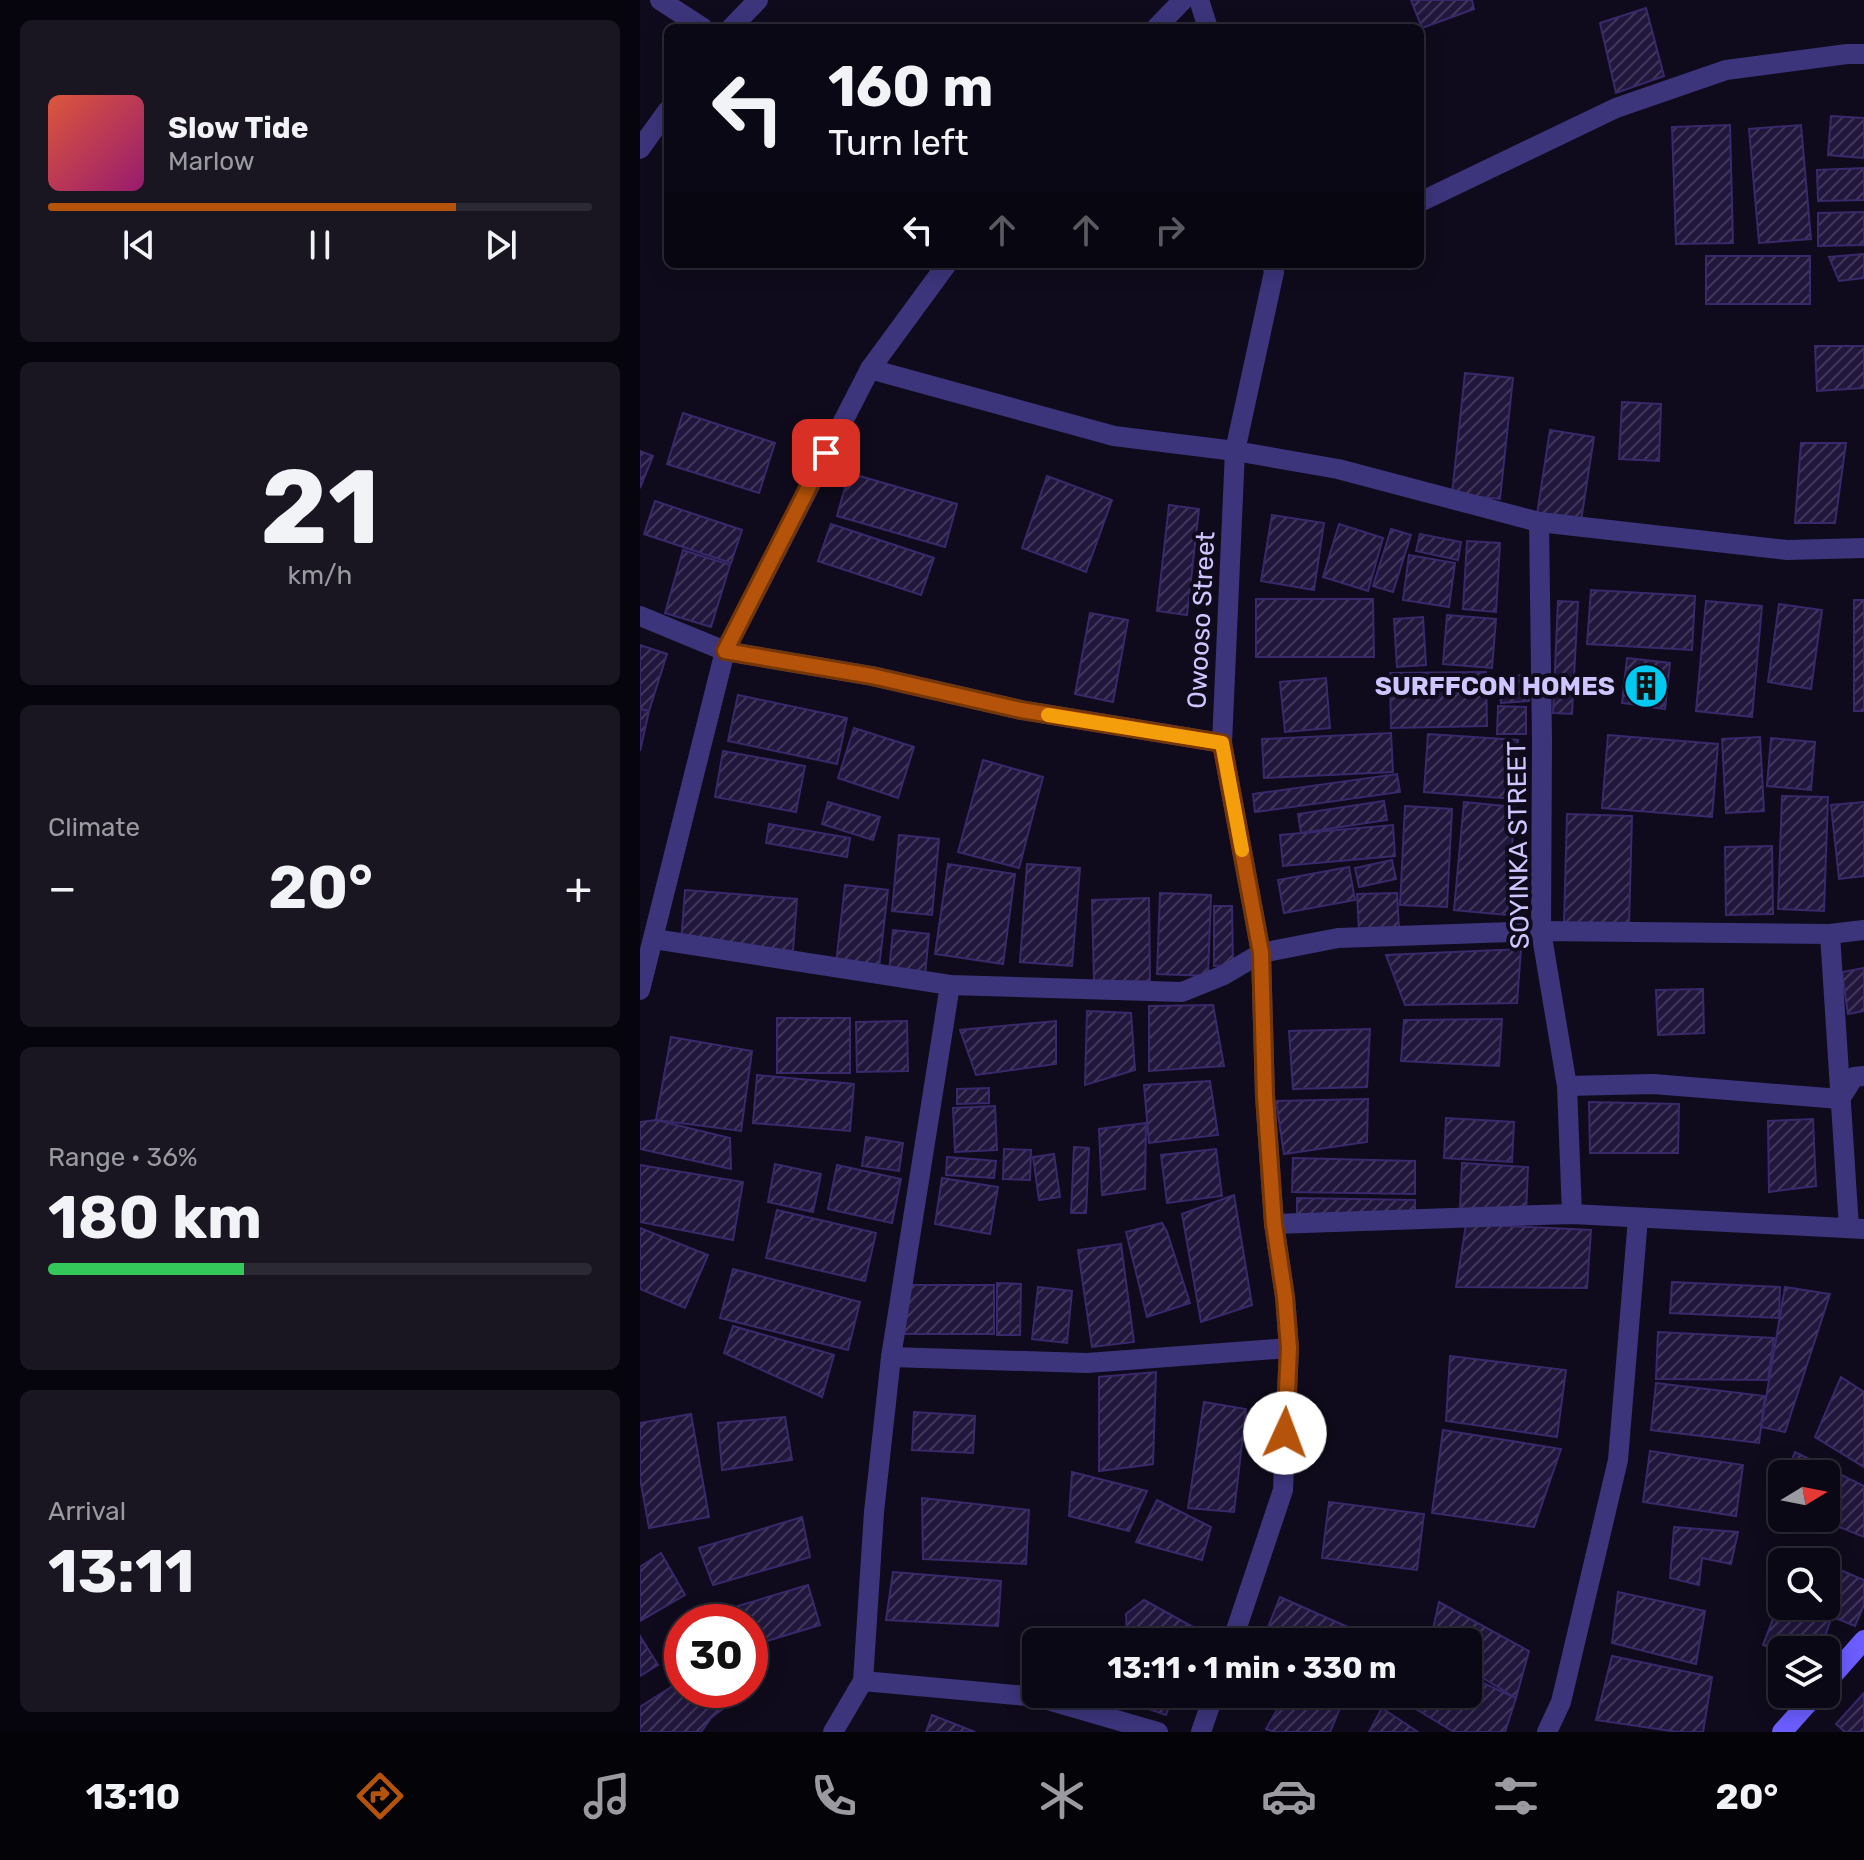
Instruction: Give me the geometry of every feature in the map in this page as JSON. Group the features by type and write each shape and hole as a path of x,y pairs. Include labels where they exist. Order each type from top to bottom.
{"street":[{"path":"660,0 697,24"},
{"path":"735,24 758,0"},
{"path":"1160,24 1183,0"},
{"path":"1199,0 1207,24"},
{"path":"1424,200 1616,108 1726,70 1864,54"},
{"path":"640,149 664,116"},
{"path":"640,990 725,651 870,369 944,268"},
{"name":"Owooso Street","path":"1237,1628 1283,1490 1289,1348 1274,1224 1265,1096 1261,953 1222,743 1235,451 1279,268"},
{"path":"870,369 1114,436 1235,451 1338,469 1539,522 1787,550 1864,548"},
{"name":"SOYINKA STREET","path":"1539,522 1541,931 1567,1086 1572,1214"},
{"path":"640,616 725,651 872,676 1021,710 1222,743"},
{"path":"654,939 950,985 1182,992 1224,975 1261,953 1338,938 1541,931 1830,934 1864,930"},
{"path":"1274,1224 1572,1214 1856,1228 1840,1099 1830,934"},
{"path":"833,1732 863,1681 874,1512 891,1357 950,985"},
{"path":"1840,1099 1854,1077 1864,1076"},
{"path":"1567,1086 1653,1084 1840,1099"},
{"path":"1547,1732 1561,1702 1618,1460 1638,1218"},
{"path":"891,1357 1087,1363 1289,1348"},
{"path":"1840,1667 1864,1640"},
{"path":"863,1681 1037,1697 1158,1732"},
{"path":"1201,1732 1209,1708"},
{"path":"1782,1732 1803,1708"}],"building":[{"path":"1411,0 1472,0 1474,9 1424,27 1424,24 1420,24"},
{"path":"1646,8 1664,76 1616,93 1600,23"},
{"path":"1831,116 1864,118 1864,158 1828,155"},
{"path":"1730,125 1733,243 1676,244 1672,127"},
{"path":"1801,125 1811,239 1759,243 1749,129"},
{"path":"1864,168 1864,200 1818,201 1817,170"},
{"path":"1864,212 1864,245 1818,246 1818,213"},
{"path":"1864,254 1864,278 1839,281 1829,257"},
{"path":"1706,256 1810,256 1810,304 1706,304"},
{"path":"1815,346 1864,346 1864,388 1817,391"},
{"path":"1465,373 1513,378 1500,499 1452,494"},
{"path":"1622,402 1661,404 1659,461 1619,459"},
{"path":"683,413 775,443 759,493 667,464"},
{"path":"1550,430 1594,437 1581,521 1537,514"},
{"path":"1801,443 1846,443 1835,523 1795,523"},
{"path":"640,451 653,456 640,488"},
{"path":"849,473 957,504 945,547 837,516"},
{"path":"1047,476 1112,500 1086,572 1022,548"},
{"path":"655,501 742,530 731,563 644,534"},
{"path":"1169,505 1199,509 1187,615 1157,611"},
{"path":"1272,515 1324,523 1314,590 1261,581"},
{"path":"831,524 934,558 921,595 818,561"},
{"path":"1339,524 1383,538 1368,591 1323,577"},
{"path":"1391,529 1411,535 1393,592 1373,586"},
{"path":"1420,534 1461,542 1458,560 1416,551"},
{"path":"1467,541 1500,543 1496,612 1463,609"},
{"path":"683,550 730,565 711,627 665,613"},
{"path":"1409,555 1455,563 1449,607 1403,600"},
{"path":"1591,590 1695,596 1692,650 1587,644"},
{"path":"1256,599 1373,599 1374,657 1256,657"},
{"path":"1854,600 1864,600 1864,711 1854,711"},
{"path":"1558,601 1578,602 1572,714 1553,713"},
{"path":"1706,601 1762,606 1752,717 1696,711"},
{"path":"1779,604 1822,610 1811,689 1768,682"},
{"path":"1090,613 1128,620 1113,702 1075,694"},
{"path":"1447,615 1496,619 1492,668 1443,664"},
{"path":"1423,617 1426,665 1397,667 1394,619"},
{"path":"640,645 667,654 649,711 640,709"},
{"name":"SURFFCON HOMES","path":"1627,658 1670,663 1665,709 1622,703"},
{"path":"1486,672 1487,726 1391,728 1390,673"},
{"path":"1527,675 1529,701 1501,703 1498,677"},
{"path":"1326,678 1330,728 1285,732 1280,682"},
{"path":"738,695 847,718 837,764 728,741"},
{"path":"1498,706 1526,707 1526,734 1497,734"},
{"path":"640,709 649,711 640,751"},
{"path":"854,728 914,747 898,798 838,778"},
{"path":"1391,733 1393,772 1264,778 1262,739"},
{"path":"1428,734 1518,740 1514,799 1424,792"},
{"path":"1608,735 1718,744 1712,817 1602,808"},
{"path":"1760,737 1764,811 1726,813 1722,739"},
{"path":"1771,738 1815,742 1811,790 1767,786"},
{"path":"723,751 805,766 796,812 715,797"},
{"path":"983,760 1043,777 1019,868 958,852"},
{"path":"1397,774 1400,792 1255,812 1253,794"},
{"path":"1782,796 1828,797 1824,911 1778,909"},
{"path":"1384,801 1387,820 1301,833 1298,814"},
{"path":"828,802 880,817 873,840 822,824"},
{"path":"1464,802 1515,807 1507,915 1454,910"},
{"path":"1864,802 1864,876 1839,879 1831,805"},
{"path":"1405,806 1452,809 1447,907 1400,905"},
{"path":"1567,814 1632,816 1629,925 1564,923"},
{"path":"769,824 850,838 847,857 766,843"},
{"path":"1393,825 1395,856 1283,866 1280,835"},
{"path":"899,835 939,839 932,915 892,911"},
{"path":"1772,846 1773,914 1726,915 1725,847"},
{"path":"1392,860 1396,879 1359,887 1355,868"},
{"path":"948,864 1015,874 1003,964 935,954"},
{"path":"1027,864 1080,868 1072,966 1020,962"},
{"path":"1349,867 1355,900 1284,913 1278,880"},
{"path":"845,885 888,890 879,968 836,963"},
{"path":"685,890 797,899 793,951 681,943"},
{"path":"1160,893 1211,895 1208,976 1157,974"},
{"path":"1397,893 1399,928 1359,930 1357,894"},
{"path":"1149,898 1150,981 1094,982 1092,900"},
{"path":"1214,906 1232,906 1233,965 1214,966"},
{"path":"893,930 929,934 925,975 889,972"},
{"path":"1521,949 1517,1003 1405,1005 1386,955"},
{"path":"1864,968 1864,1011 1848,1014 1842,972"},
{"path":"1703,989 1704,1033 1658,1035 1656,990"},
{"path":"1213,1005 1224,1066 1149,1071 1149,1006"},
{"path":"1087,1011 1131,1013 1135,1070 1085,1085"},
{"path":"777,1018 850,1018 850,1073 777,1073"},
{"path":"1502,1019 1499,1066 1401,1061 1404,1020"},
{"path":"907,1021 908,1071 857,1072 856,1022"},
{"path":"1056,1021 1056,1064 976,1075 960,1030"},
{"path":"1370,1029 1367,1087 1293,1089 1289,1031"},
{"path":"671,1037 752,1051 741,1131 656,1120"},
{"path":"757,1075 854,1084 850,1131 753,1123"},
{"path":"1210,1081 1218,1135 1149,1143 1144,1085"},
{"path":"989,1088 989,1103 957,1104 957,1089"},
{"path":"1368,1099 1367,1142 1284,1154 1276,1101"},
{"path":"1589,1102 1679,1104 1678,1153 1590,1153"},
{"path":"995,1106 997,1150 955,1152 953,1108"},
{"path":"1446,1118 1514,1122 1512,1162 1444,1158"},
{"path":"1813,1119 1816,1186 1769,1192 1768,1121"},
{"path":"656,1120 730,1138 731,1169 640,1149 640,1122"},
{"path":"1146,1123 1145,1189 1102,1195 1099,1129"},
{"path":"866,1137 903,1143 899,1171 862,1166"},
{"path":"1074,1147 1089,1148 1086,1213 1071,1213"},
{"path":"1004,1149 1031,1150 1030,1180 1003,1179"},
{"path":"1216,1149 1222,1196 1167,1203 1161,1155"},
{"path":"1054,1154 1060,1197 1039,1200 1033,1157"},
{"path":"947,1157 996,1161 994,1178 946,1175"},
{"path":"1293,1158 1415,1161 1415,1194 1292,1192"},
{"path":"1462,1163 1528,1167 1526,1214 1460,1210"},
{"path":"775,1164 821,1174 813,1212 768,1202"},
{"path":"640,1165 743,1182 733,1240 640,1222"},
{"path":"837,1165 901,1179 892,1223 828,1209"},
{"path":"942,1178 998,1187 990,1234 935,1224"},
{"path":"1234,1195 1252,1305 1201,1322 1182,1214"},
{"path":"1297,1198 1415,1200 1415,1216 1297,1214"},
{"path":"777,1210 876,1233 865,1281 766,1258"},
{"path":"1162,1223 1190,1303 1147,1317 1126,1232"},
{"path":"1466,1224 1591,1230 1587,1288 1456,1287"},
{"path":"640,1228 708,1255 685,1308 640,1289"},
{"path":"1121,1244 1134,1342 1092,1347 1078,1250"},
{"path":"733,1269 860,1302 848,1350 720,1318"},
{"path":"1672,1282 1780,1287 1779,1318 1670,1313"},
{"path":"997,1283 1021,1284 1020,1335 997,1335"},
{"path":"904,1285 994,1285 994,1334 905,1334"},
{"path":"1038,1287 1072,1291 1067,1343 1032,1339"},
{"path":"1785,1287 1830,1294 1785,1432 1761,1427"},
{"path":"733,1326 834,1355 822,1397 724,1353"},
{"path":"1658,1332 1774,1338 1768,1380 1656,1379"},
{"path":"1450,1356 1566,1370 1557,1437 1446,1421"},
{"path":"1156,1372 1153,1464 1099,1471 1099,1377"},
{"path":"1841,1377 1864,1392 1864,1467 1815,1437"},
{"path":"1656,1383 1765,1396 1759,1443 1651,1430"},
{"path":"1204,1402 1246,1409 1234,1512 1188,1508"},
{"path":"914,1412 975,1416 973,1453 912,1450"},
{"path":"691,1414 709,1517 649,1528 640,1478 640,1423"},
{"path":"785,1417 792,1460 722,1470 718,1423"},
{"path":"1443,1430 1561,1449 1534,1527 1432,1513"},
{"path":"1650,1451 1743,1465 1736,1516 1643,1502"},
{"path":"1795,1452 1811,1460 1792,1460"},
{"path":"1072,1472 1147,1491 1129,1531 1069,1516"},
{"path":"1840,1474 1864,1486 1864,1537 1840,1527"},
{"path":"922,1498 1029,1510 1026,1564 923,1559"},
{"path":"1157,1500 1211,1527 1202,1560 1136,1542"},
{"path":"1329,1502 1424,1514 1417,1570 1322,1558"},
{"path":"802,1517 810,1557 713,1585 699,1548"},
{"path":"1674,1527 1738,1532 1731,1564 1702,1558 1699,1585 1670,1578"},
{"path":"661,1553 685,1595 664,1604 664,1607 640,1621 640,1567"},
{"path":"1840,1570 1864,1580 1864,1605 1855,1626 1840,1620"},
{"path":"893,1572 1001,1581 998,1626 886,1620"},
{"path":"808,1585 820,1625 768,1641 768,1604 745,1604"},
{"path":"1618,1592 1705,1611 1696,1664 1612,1643"},
{"path":"1280,1597 1350,1628 1268,1628"},
{"path":"1144,1600 1195,1628 1127,1628 1126,1614"},
{"path":"1439,1602 1529,1651 1516,1698 1482,1677 1482,1628 1433,1628"},
{"path":"1773,1620 1830,1622 1825,1636 1768,1636 1768,1647 1763,1645"},
{"path":"640,1636 658,1665 640,1676"},
{"path":"1612,1656 1712,1677 1703,1732 1678,1732 1596,1720"},
{"path":"1482,1682 1516,1698 1505,1732 1454,1732 1414,1708 1482,1708"},
{"path":"664,1692 664,1708 724,1708 711,1718 701,1732 640,1732 640,1707"},
{"path":"1864,1693 1864,1732 1845,1732 1836,1724"},
{"path":"1145,1708 1168,1708 1166,1715"},
{"path":"1278,1708 1340,1708 1330,1732 1274,1732 1266,1729"},
{"path":"1382,1708 1418,1732 1369,1732"},
{"path":"932,1715 975,1732 926,1732"}],"slow traffic":[{"path":"1048,715 1222,743 1242,850"}],"place":[{"name":"SURFFCON HOMES","path":"1646,686"}],"route":[{"path":"826,453 725,651 872,676 1021,710 1222,743 1261,953 1265,1096 1274,1224 1289,1348 1285,1433"}]}
